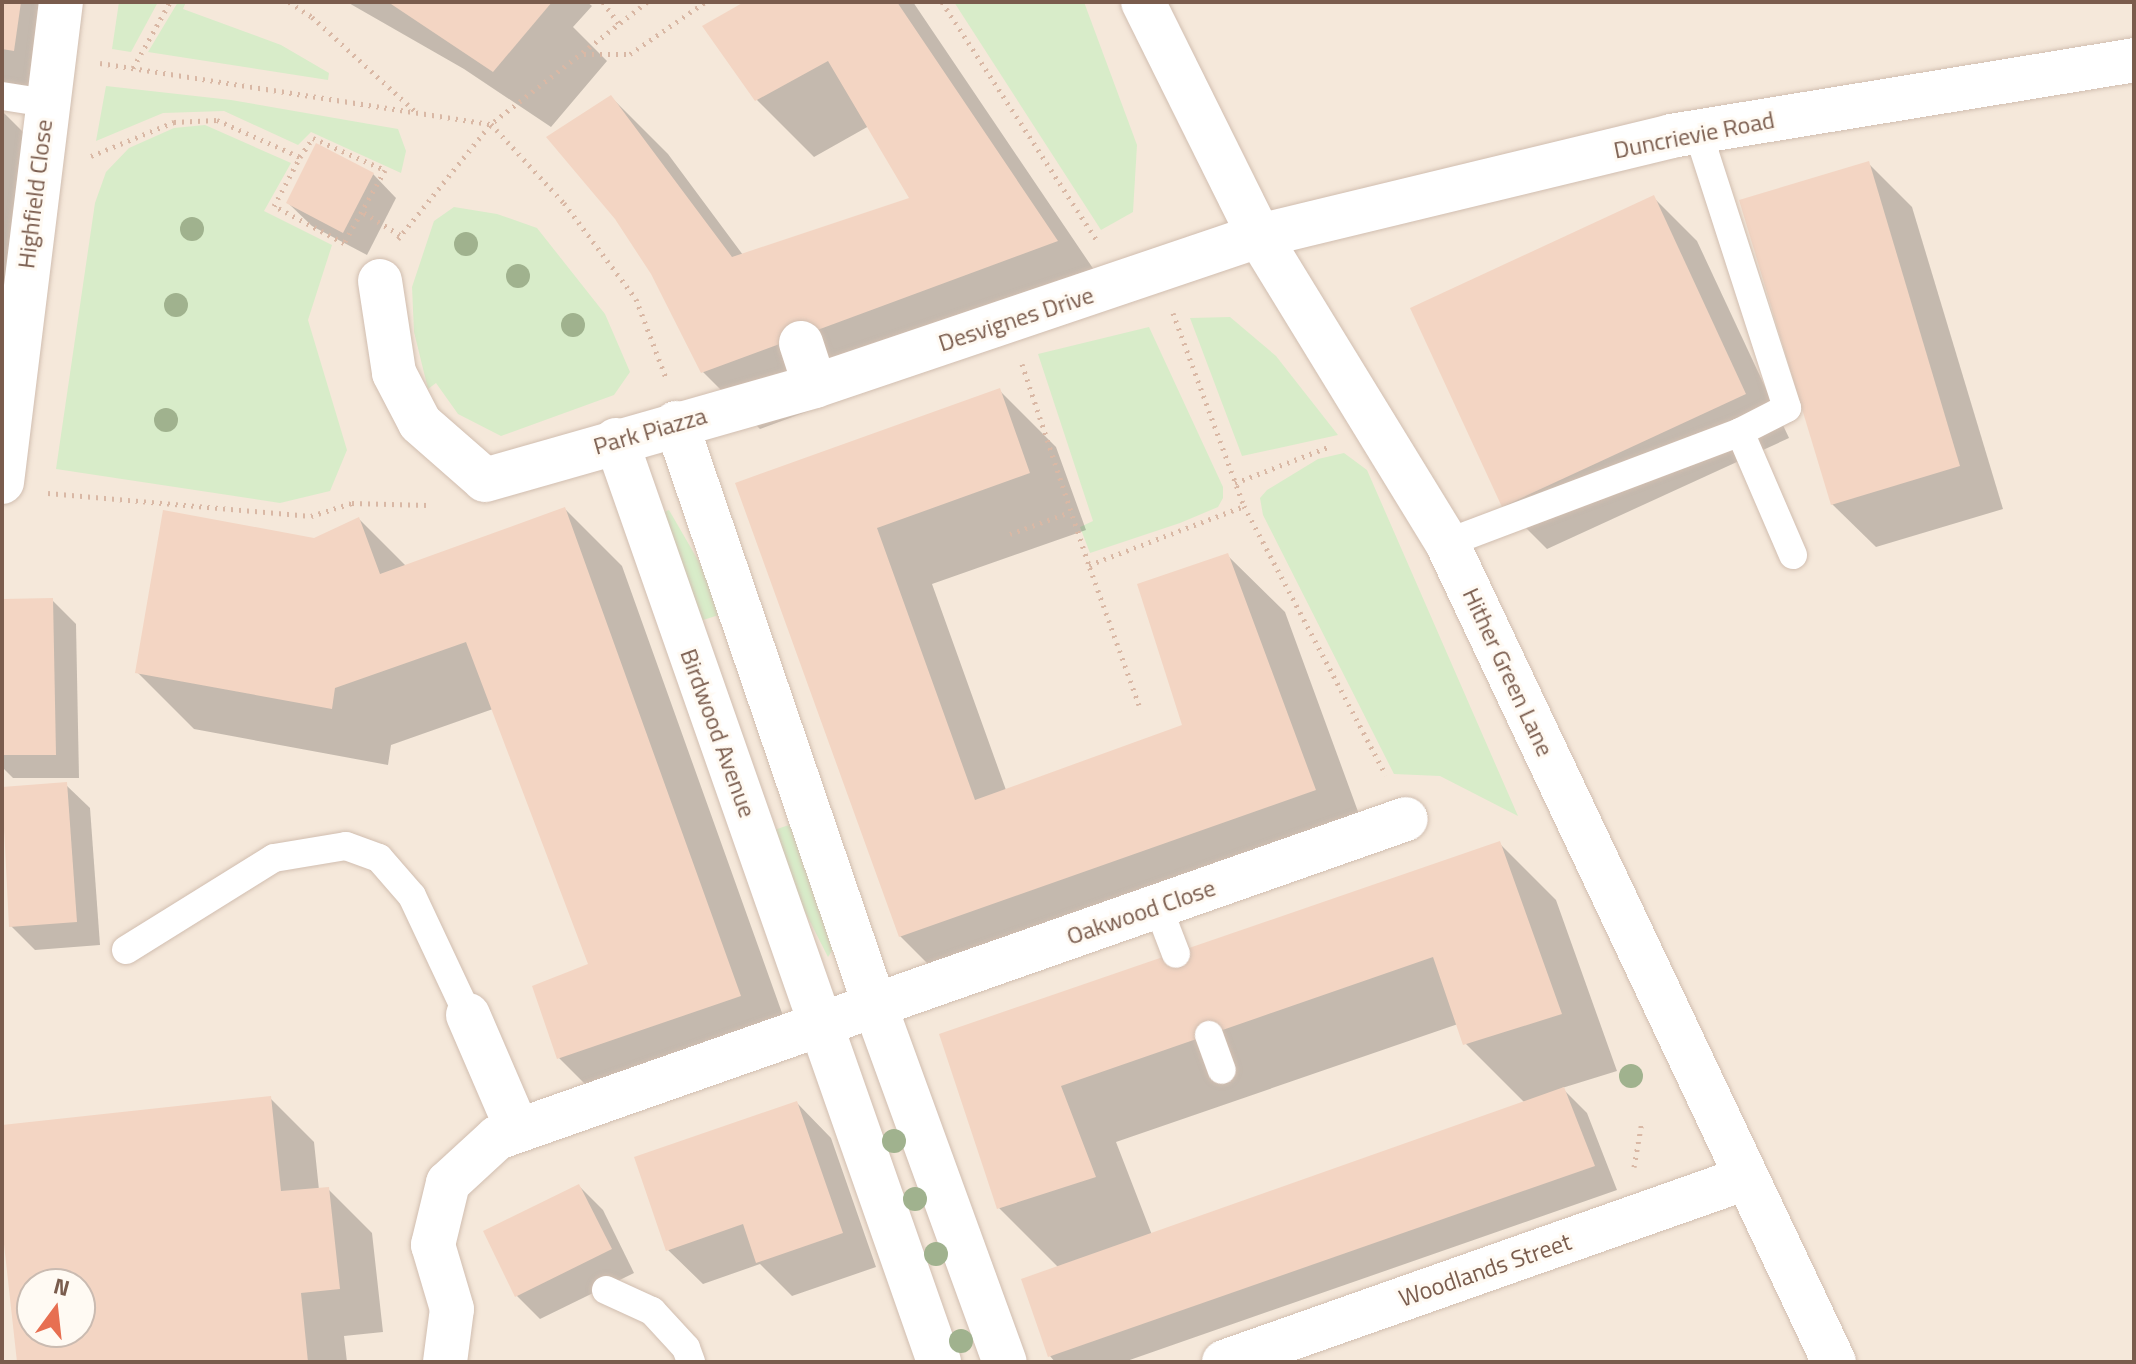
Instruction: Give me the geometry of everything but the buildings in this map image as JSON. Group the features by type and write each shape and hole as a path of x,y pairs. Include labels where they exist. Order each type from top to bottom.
{"street":[{"name":"Highfield Close","path":"21,487 46,103 61,2"},
{"name":"Hither Green Lane","path":"1143,2 1259,236 1447,543 1834,1362"},
{"name":"Duncrievie Road","path":"1259,236 1698,132 2134,60"},
{"name":"Desvignes Drive","path":"815,386 1259,236"},
{"name":"Park Piazza","path":"380,281 394,373 420,423 485,480 616,440 815,386"},
{"path":"801,343 815,386"},
{"path":"676,423 874,1003 1005,1362"},
{"name":"Birdwood Avenue","path":"616,440 939,1362"},
{"name":"Oakwood Close","path":"874,1003 1158,907 1400,804"},
{"path":"445,1362 452,1309 433,1245 448,1183 497,1138 819,1026 874,1003"},
{"path":"468,1015 517,1129"},
{"name":"Woodlands Street","path":"1224,1362 1746,1178"}],"lane":[{"path":"2,96 46,103"},
{"path":"1447,543 1740,432 1787,408 1698,132"},
{"path":"1740,432 1793,555"},
{"path":"126,950 274,858 346,846 379,858 412,896 468,1015"},
{"path":"1158,907 1176,954"},
{"path":"1209,1035 1222,1070"},
{"path":"606,1290 652,1311 686,1348 691,1362"}],"path":[{"path":"133,68 170,2"},
{"path":"289,2 312,17 416,112"},
{"path":"603,2 619,24"},
{"path":"380,281 400,235 491,124 647,2"},
{"path":"583,54 630,54 705,2"},
{"path":"942,2 1098,242"},
{"path":"53,56 491,124 564,203 636,299 664,368 676,423"},
{"path":"90,168 92,152 174,122 217,120 300,157"},
{"path":"313,138 385,170 364,213 344,243 274,206 300,157 313,138"},
{"path":"364,213 400,235"},
{"path":"1158,271 1244,506 1400,804"},
{"path":"1008,321 1070,512 1139,705"},
{"path":"1235,483 1378,427"},
{"path":"21,487 311,516 352,503 428,505"},
{"path":"1089,565 1244,506"},
{"path":"1010,534 1070,512"}],"shaded area":[{"path":"2,2 2134,2 2134,1362 2,1362"}],"green space":[{"path":"119,2 158,2 131,52 112,49"},
{"path":"178,2 186,2 183,9 281,45 329,73 328,80 148,52"},
{"path":"954,2 1084,2 1137,145 1133,212 1101,230"},
{"path":"106,86 231,100 398,129 406,151 401,173 311,132 298,145 224,111 163,113 96,141"},
{"path":"205,125 291,163 264,211 332,245 308,320 347,450 330,491 280,503 56,469 95,203 106,172 129,148 174,128"},
{"path":"454,207 497,214 537,228 605,314 630,372 614,395 501,436 458,414 436,383 428,389 414,332 412,287 434,221"},
{"path":"1230,317 1276,356 1338,435 1242,456 1190,318"},
{"path":"1149,327 1223,487 1223,498 1218,507 1180,523 1090,553 1080,527 1093,521 1038,354"},
{"path":"1344,453 1367,470 1518,816 1440,776 1394,774 1263,515 1260,498 1267,490 1318,459"},
{"path":"669,510 728,612 694,623 656,515"},
{"path":"795,823 839,940 828,957 765,833"}]}
